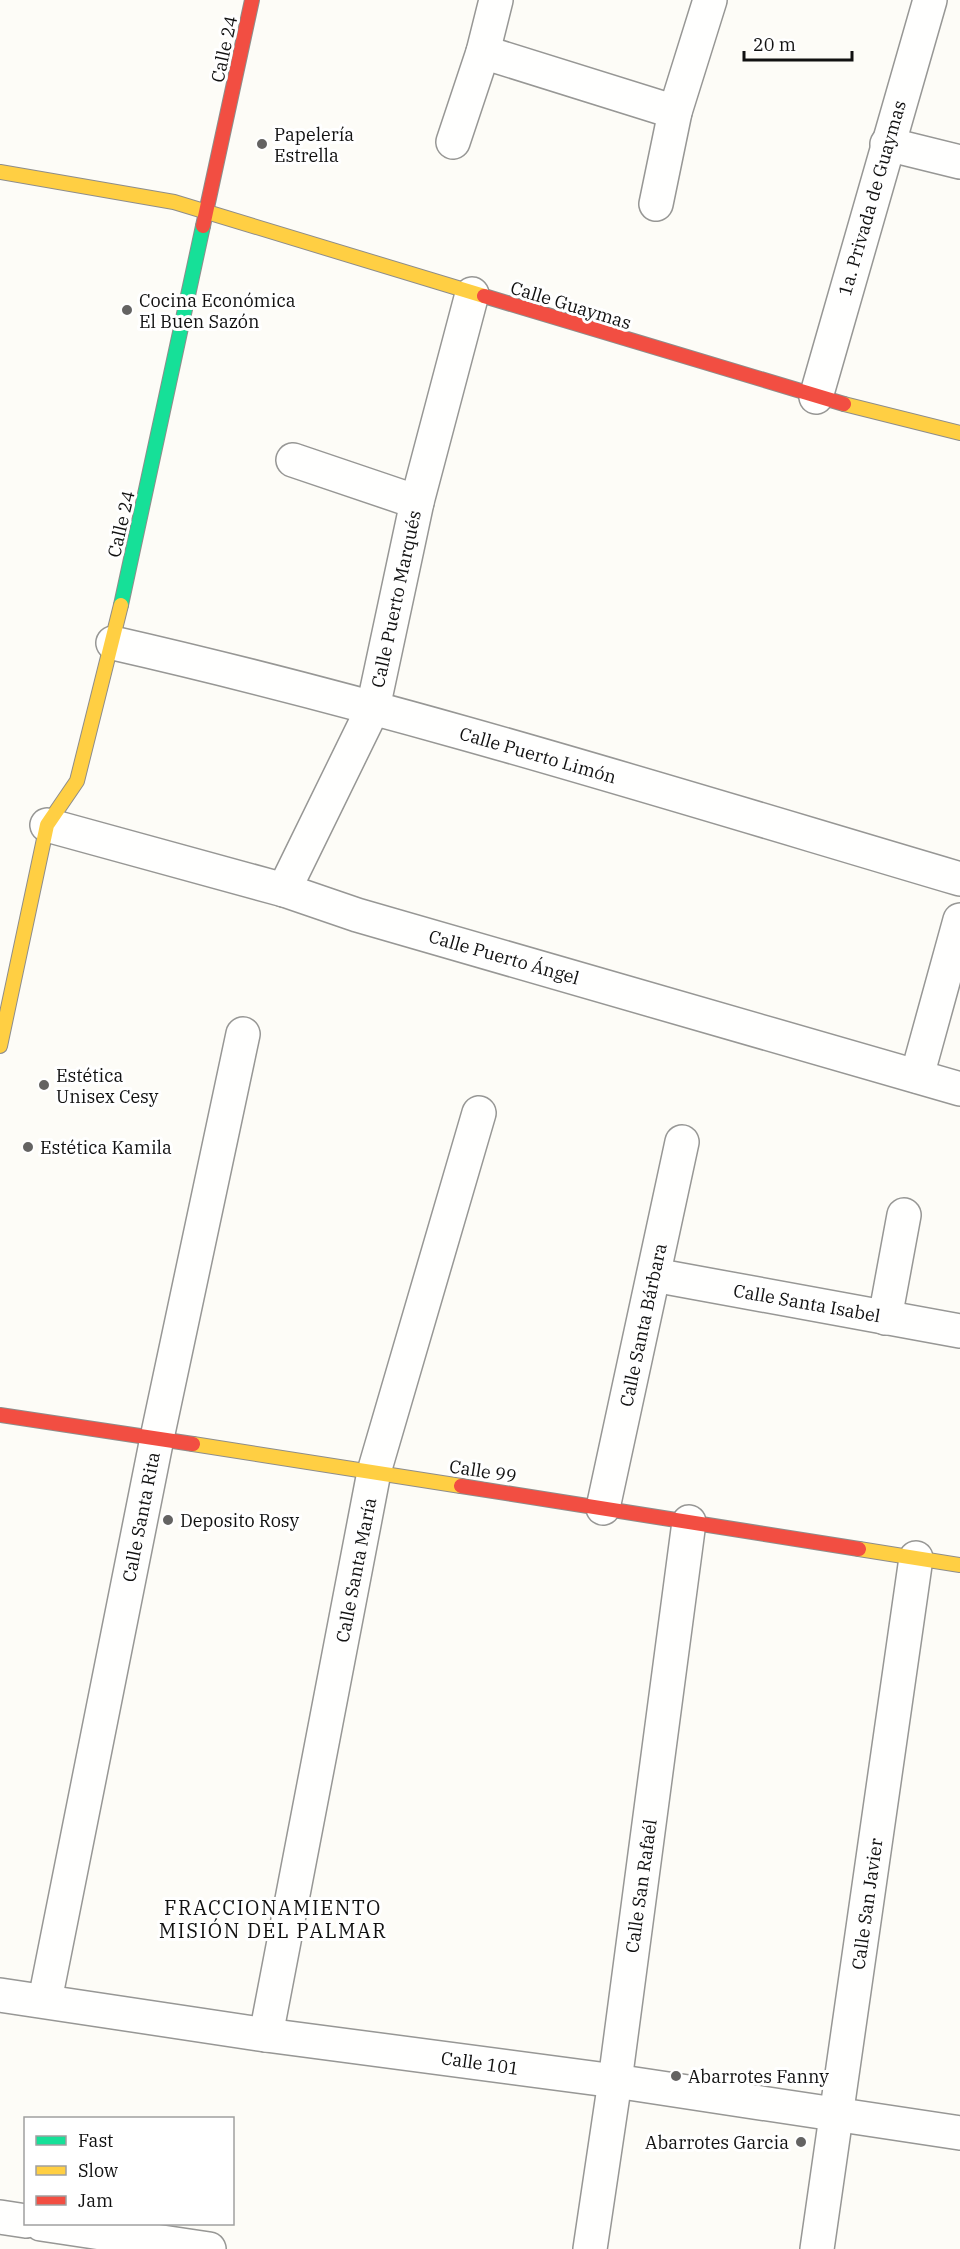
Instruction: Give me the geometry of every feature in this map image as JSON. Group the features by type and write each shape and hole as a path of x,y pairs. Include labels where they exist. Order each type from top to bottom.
{"street":[{"name":"Calle 24","path":"0,1046 48,825 77,781 113,643 208,213 252,0"},
{"path":"453,142 483,52 496,0"},
{"path":"656,204 675,112 710,0"},
{"name":"1a. Privada de Guaymas","path":"816,397 930,0"},
{"path":"483,52 675,112"},
{"path":"887,144 960,162"},
{"name":"Calle Guaymas","path":"0,172 174,202 816,397 960,433"},
{"name":"Calle Puerto Marqués","path":"284,890 373,708 417,502 472,294"},
{"path":"293,460 417,502"},
{"name":"Calle Puerto Limón","path":"113,643 256,675 960,879"},
{"name":"Calle Puerto Ángel","path":"48,825 284,890 357,915 960,1089"},
{"path":"917,1077 960,920"},
{"name":"Calle Santa Rita","path":"45,2000 157,1438 243,1034"},
{"name":"Calle Santa María","path":"266,2035 374,1472 479,1113"},
{"name":"Calle Santa Bárbara","path":"603,1509 682,1142"},
{"path":"885,1318 904,1215"},
{"name":"Calle Santa Isabel","path":"654,1275 960,1331"},
{"name":"Calle 99","path":"0,1415 960,1565"},
{"name":"Calle San Rafaél","path":"590,2249 615,2081 689,1522"},
{"name":"Calle San Javier","path":"816,2249 916,1558"},
{"name":"Calle 101","path":"0,1995 266,2035 615,2081 960,2133"},
{"path":"0,2217 24,2221"},
{"path":"54,2225 209,2249"}],"traffic: fast":[{"path":"121,605 203,226"}],"traffic: slow":[{"path":"0,172 174,202 484,296"},
{"path":"844,404 960,433"},
{"path":"0,1046 47,825 77,781 121,605"},
{"path":"193,1444 461,1486"},
{"path":"859,1549 960,1565"}],"traffic: jam":[{"path":"203,226 252,0"},
{"path":"484,296 844,404"},
{"path":"0,1415 193,1444"},
{"path":"461,1486 859,1549"}],"place":[{"name":"Papelería Estrella","path":"262,144"},
{"name":"Cocina Económica El Buen Sazón","path":"127,310"},
{"name":"Estética Unisex Cesy","path":"44,1085"},
{"name":"Estética Kamila","path":"28,1147"},
{"name":"Deposito Rosy","path":"168,1520"},
{"name":"Abarrotes Fanny","path":"676,2076"},
{"name":"Abarrotes Garcia","path":"801,2142"}],"district":[{"name":"FRACCIONAMIENTO MISIÓN DEL PALMAR","path":"273,1918"}]}
